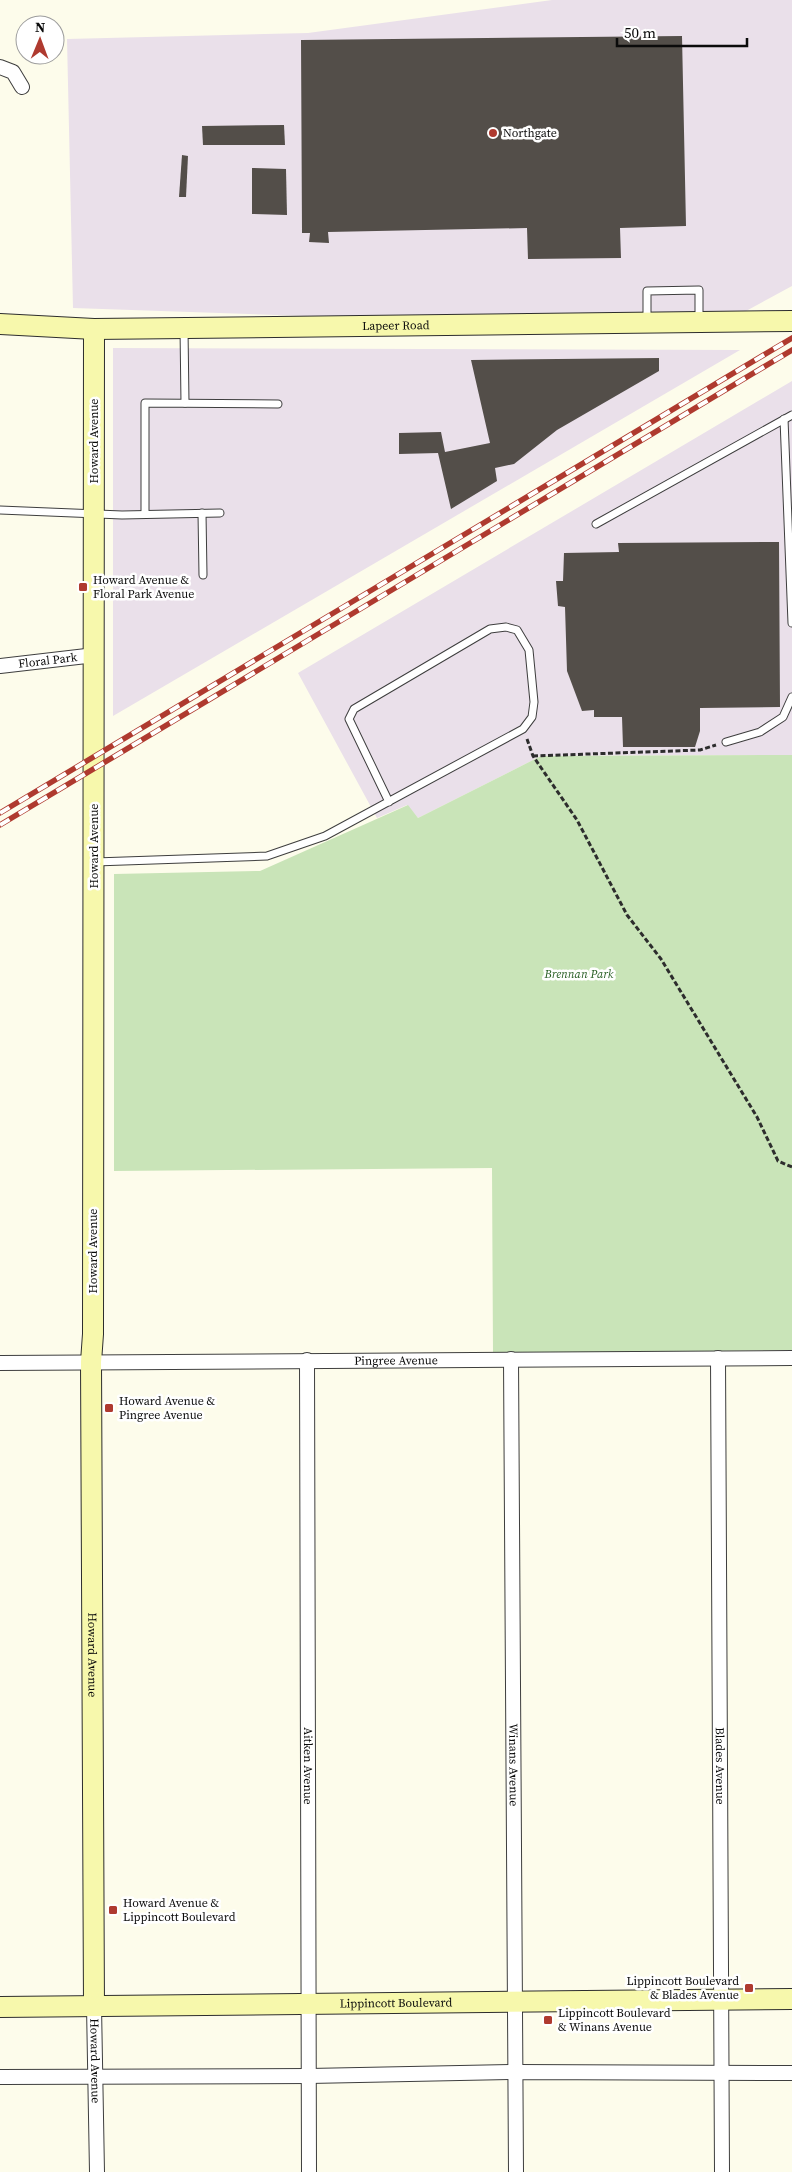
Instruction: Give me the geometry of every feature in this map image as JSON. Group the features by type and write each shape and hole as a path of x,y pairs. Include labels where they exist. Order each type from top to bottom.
{"street":[{"path":"0,67 13,72 22,87"},
{"name":"Lapeer Road","path":"0,324 94,329 792,321"},
{"name":"Howard Avenue","path":"94,329 95,655 93,1325 91,1362 94,2006 97,2076 97,2172"},
{"name":"Floral Park","path":"0,666 95,655"},
{"name":"Blades Avenue","path":"718,1358 722,2172"},
{"name":"Pingree Avenue","path":"0,1363 792,1358"},
{"name":"Winans Avenue","path":"511,1359 516,2172"},
{"name":"Aitken Avenue","path":"307,1360 309,2172"},
{"name":"Lippincott Boulevard","path":"0,2007 792,1999"},
{"path":"0,2077 309,2076 516,2072 792,2074"}],"lane":[{"path":"647,323 647,291 699,290 699,322"},
{"path":"184,328 186,403"},
{"path":"145,514 145,403 278,404"},
{"path":"596,524 792,415"},
{"path":"784,419 792,623"},
{"path":"0,510 95,514 220,513"},
{"path":"202,513 203,575"},
{"path":"94,862 267,856 325,836 389,802 523,729 532,717 534,702 529,650 517,630 506,627 490,629 354,708 349,719 389,802"},
{"path":"726,742 760,732 783,718 792,697"}],"path":[{"path":"523,729 532,756 577,820 627,915 666,967 757,1117 778,1161 792,1167"},
{"path":"532,756 700,750 726,742"}],"shaded area":[{"path":"552,0 792,0 792,286 746,311 333,317 73,308 67,39 308,33"},
{"path":"113,348 740,350 113,716"},
{"path":"792,381 792,755 541,756 418,818 407,805 377,818 298,673"}],"green space":[{"name":"Brennan Park","path":"792,755 792,1350 493,1354 492,1168 114,1171 114,874 260,871 408,805 418,818 541,756"}],"building":[{"name":"Northgate","path":"682,36 686,226 620,228 621,258 528,259 527,228 328,232 329,243 309,242 310,233 302,233 301,40"},
{"path":"284,125 285,145 203,145 202,126"},
{"path":"182,155 188,156 186,197 179,197"},
{"path":"252,168 286,169 287,215 252,214"},
{"path":"659,358 659,371 557,430 514,464 495,468 497,481 451,509 438,453 399,454 399,433 441,432 445,452 490,443 471,360"},
{"path":"779,542 780,707 700,708 700,731 695,747 623,747 622,717 594,717 594,710 582,711 567,671 565,607 558,606 556,581 563,581 564,553 619,552 618,543"}],"railway":[{"path":"0,813 792,338"},
{"path":"0,825 792,350"}],"place":[{"name":"Northgate","path":"493,133"},
{"name":"Howard Avenue & Floral Park Avenue","path":"83,587"},
{"name":"Howard Avenue & Pingree Avenue","path":"109,1408"},
{"name":"Howard Avenue & Lippincott Boulevard","path":"113,1910"},
{"name":"Lippincott Boulevard & Blades Avenue","path":"749,1988"},
{"name":"Lippincott Boulevard & Winans Avenue","path":"548,2020"}]}
